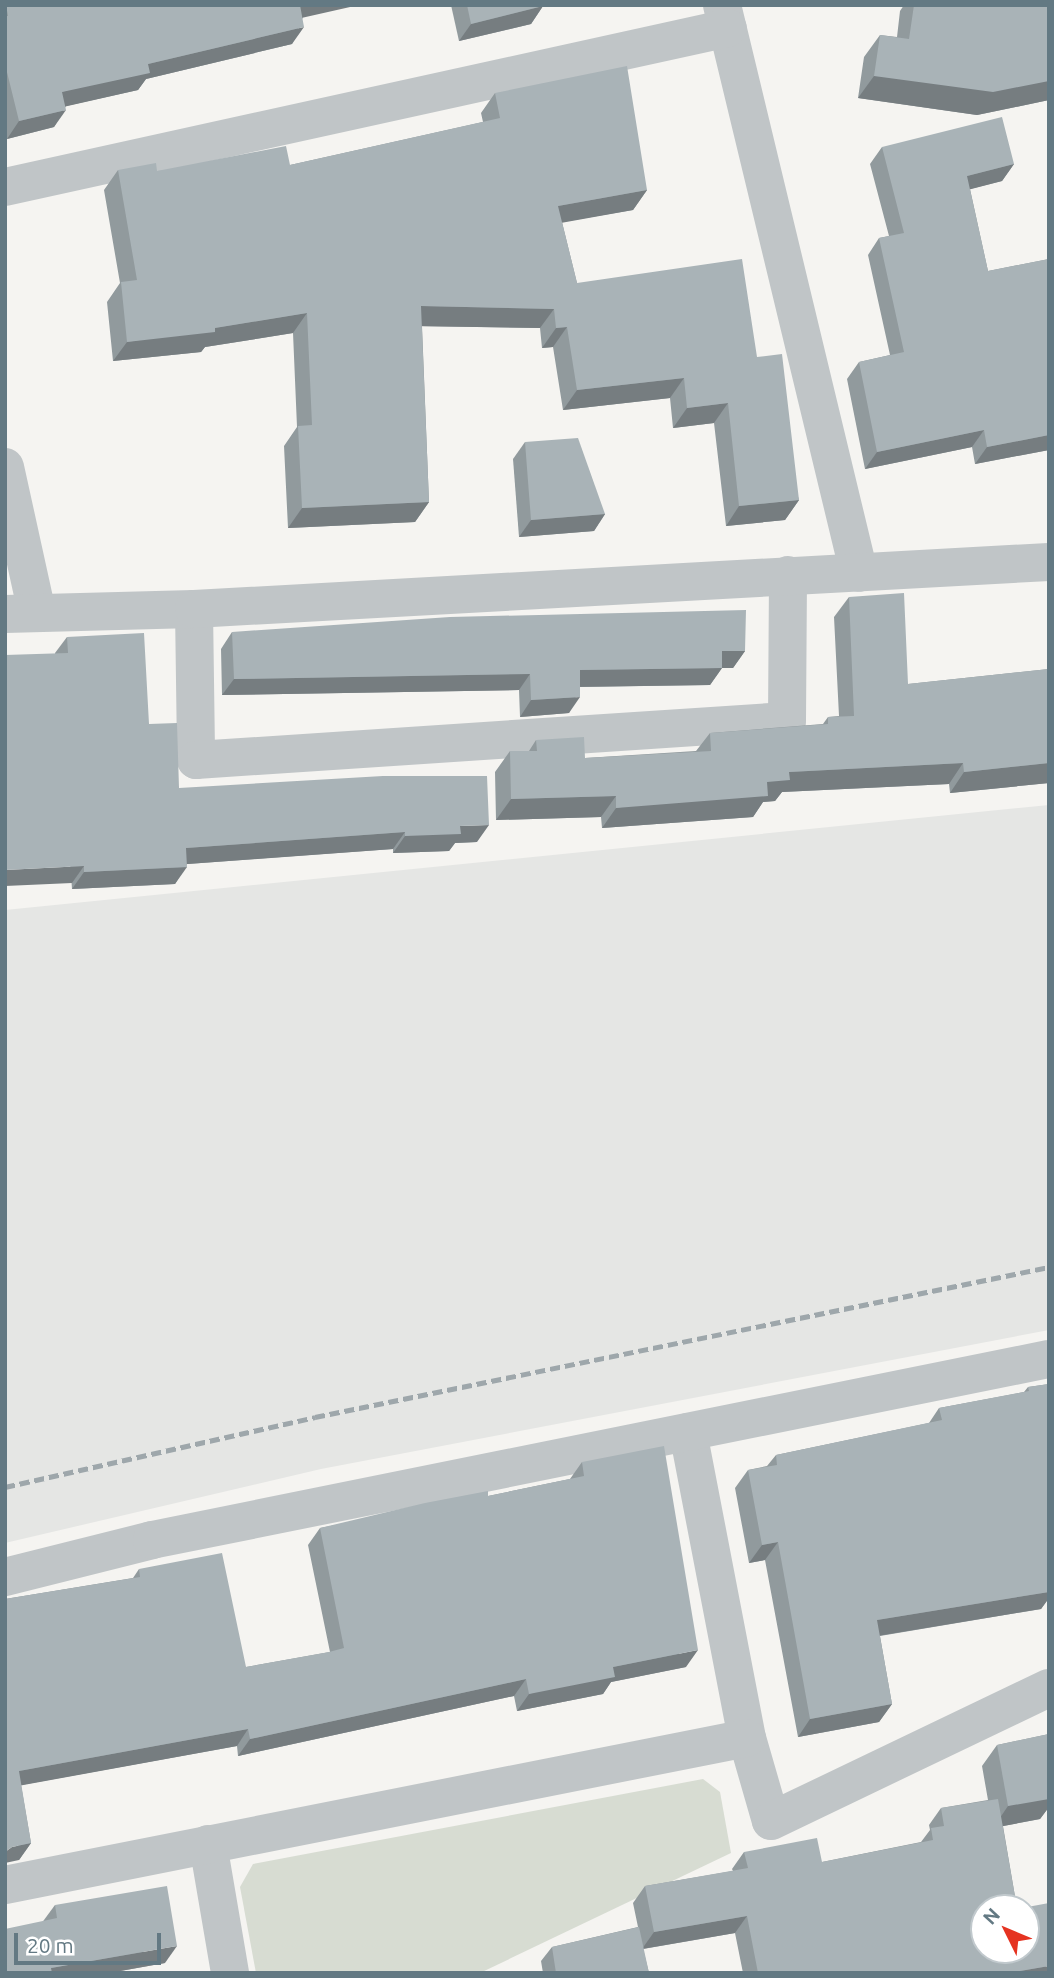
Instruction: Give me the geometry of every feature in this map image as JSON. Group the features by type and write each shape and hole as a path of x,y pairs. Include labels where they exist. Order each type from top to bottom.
{"street":[{"path":"5,187 725,17 859,573"},
{"path":"5,467 21,613 194,609 1049,562"},
{"path":"194,609 196,760 787,722 788,576"},
{"path":"5,1577 152,1540 1049,1359"},
{"path":"688,1432 747,1738 771,1821 1049,1688"},
{"path":"5,1885 747,1738"},
{"path":"208,1844 230,1973"}],"shaded area":[{"path":"1049,805 1049,1330 321,1469 5,1543 5,910"},
{"path":"703,1779 720,1792 731,1853 480,1973 256,1973 240,1887 253,1864"}],"building":[{"path":"6,5 300,5 304,27 148,64 150,73 62,92 66,110 19,121 5,64 5,16 8,16"},
{"path":"467,5 543,5 543,6 471,24"},
{"path":"914,5 1049,5 1049,81 993,92 874,76 880,35 909,39"},
{"path":"627,66 647,190 558,206 577,283 742,259 757,357 782,354 799,500 739,506 728,403 687,408 684,378 577,390 567,327 556,328 554,309 421,306 429,502 302,508 298,426 312,425 307,313 215,328 215,332 127,342 121,282 137,280 118,170 156,163 157,171 286,146 290,165 500,118 495,93"},
{"path":"1002,117 1014,164 967,176 988,271 1049,259 1049,435 987,447 984,430 877,452 859,362 904,352 879,238 904,233 882,147"},
{"path":"578,438 605,514 531,520 525,442"},
{"path":"904,593 908,684 1049,669 1049,763 964,772 963,763 789,772 790,780 767,782 768,796 616,808 616,796 511,799 510,751 537,751 536,740 584,737 585,758 711,751 710,733 828,724 828,717 854,716 849,597"},
{"path":"746,610 745,651 722,651 722,668 580,670 580,697 531,700 530,674 234,679 232,632 450,617"},
{"path":"144,633 149,724 177,723 179,788 383,776 487,776 489,825 460,826 461,834 405,836 405,832 186,848 187,867 84,872 84,866 5,870 5,655 68,653 67,637"},
{"path":"1049,1384 1049,1592 877,1620 892,1704 810,1719 778,1542 762,1545 748,1470 777,1465 776,1455 942,1420 939,1408 1029,1391 1028,1387"},
{"path":"664,1446 698,1650 613,1667 615,1677 529,1694 526,1679 250,1739 248,1729 19,1771 31,1843 12,1847 5,1852 5,1599 140,1577 139,1569 222,1553 246,1667 329,1652 344,1648 320,1528 425,1503 488,1491 488,1496 584,1476 582,1462"},
{"path":"1049,1734 1049,1799 1008,1806 997,1745"},
{"path":"998,1799 1015,1894 970,1894 970,1964 1040,1964 1040,1905 1049,1903 1049,1966 1020,1971 1021,1973 758,1973 747,1916 654,1932 645,1886 748,1868 744,1852 817,1838 822,1862 933,1840 931,1828 944,1826 941,1808"},
{"path":"167,1886 177,1946 51,1968 52,1973 5,1973 5,1929 57,1918 55,1905"},
{"path":"639,1927 649,1973 556,1973 552,1947"}],"railway":[{"path":"5,1487 315,1417 1049,1267"}]}
